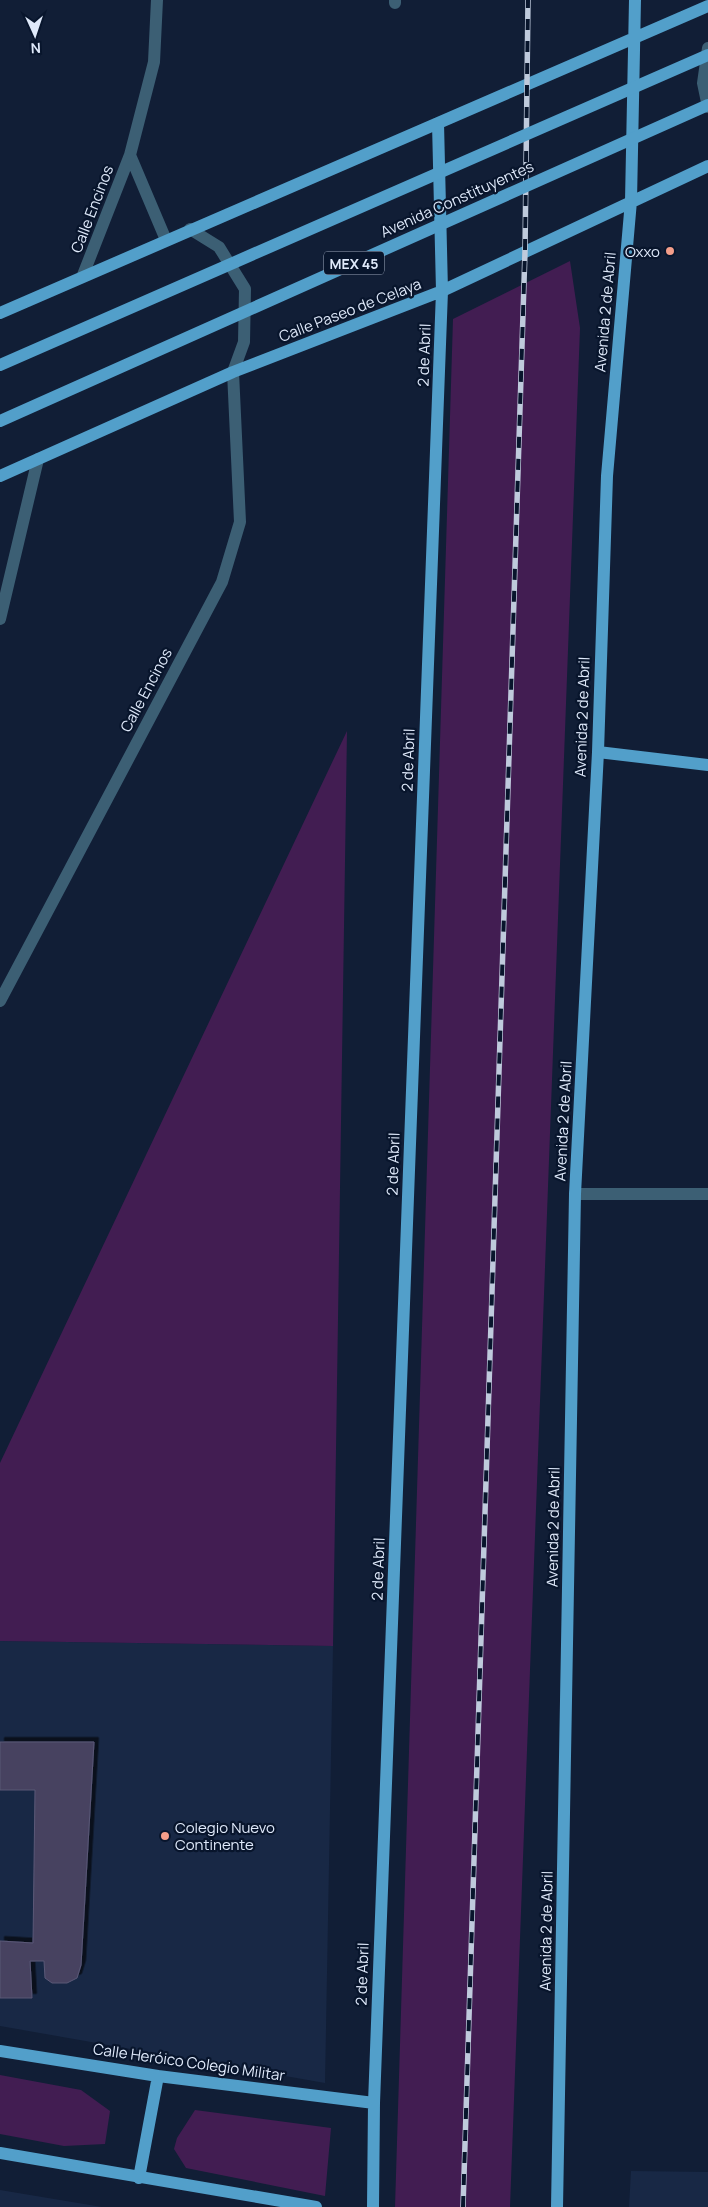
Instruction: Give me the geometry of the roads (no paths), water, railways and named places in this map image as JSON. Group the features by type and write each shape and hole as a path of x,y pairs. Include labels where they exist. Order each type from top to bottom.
{"main road":[{"name":"Avenida 2 de Abril","path":"557,2207 575,1194 598,752 607,476 631,201 636,0"},
{"path":"0,313 83,275 708,6"},
{"name":"Avenida Constituyentes","path":"0,366 708,55"},
{"name":"Avenida Constituyentes","path":"0,421 708,106"},
{"name":"2 de Abril","path":"374,2207 374,2103 442,291 438,123"},
{"name":"Calle Paseo de Celaya","path":"0,476 233,372 442,291 708,166"},
{"path":"598,752 708,765"},
{"name":"Calle Heróico Colegio Militar","path":"0,2051 158,2076 374,2103"},
{"path":"140,2178 158,2076"},
{"path":"0,2153 316,2207"}],"street":[{"name":"Calle Encinos","path":"83,275 130,155 154,62 157,0"},
{"path":"708,48 703,83 708,106"},
{"name":"Calle Encinos","path":"130,155 166,240"},
{"path":"190,229 218,247 245,289 244,342 233,372"},
{"name":"Calle Encinos","path":"0,1001 222,582 240,522 233,372"},
{"path":"0,619 38,459"},
{"path":"575,1194 708,1194"}],"railway":[{"path":"463,2207 525,251 528,0"}],"place":[{"name":"Oxxo","path":"670,251"},
{"name":"Colegio Nuevo Continente","path":"165,1836"}]}
